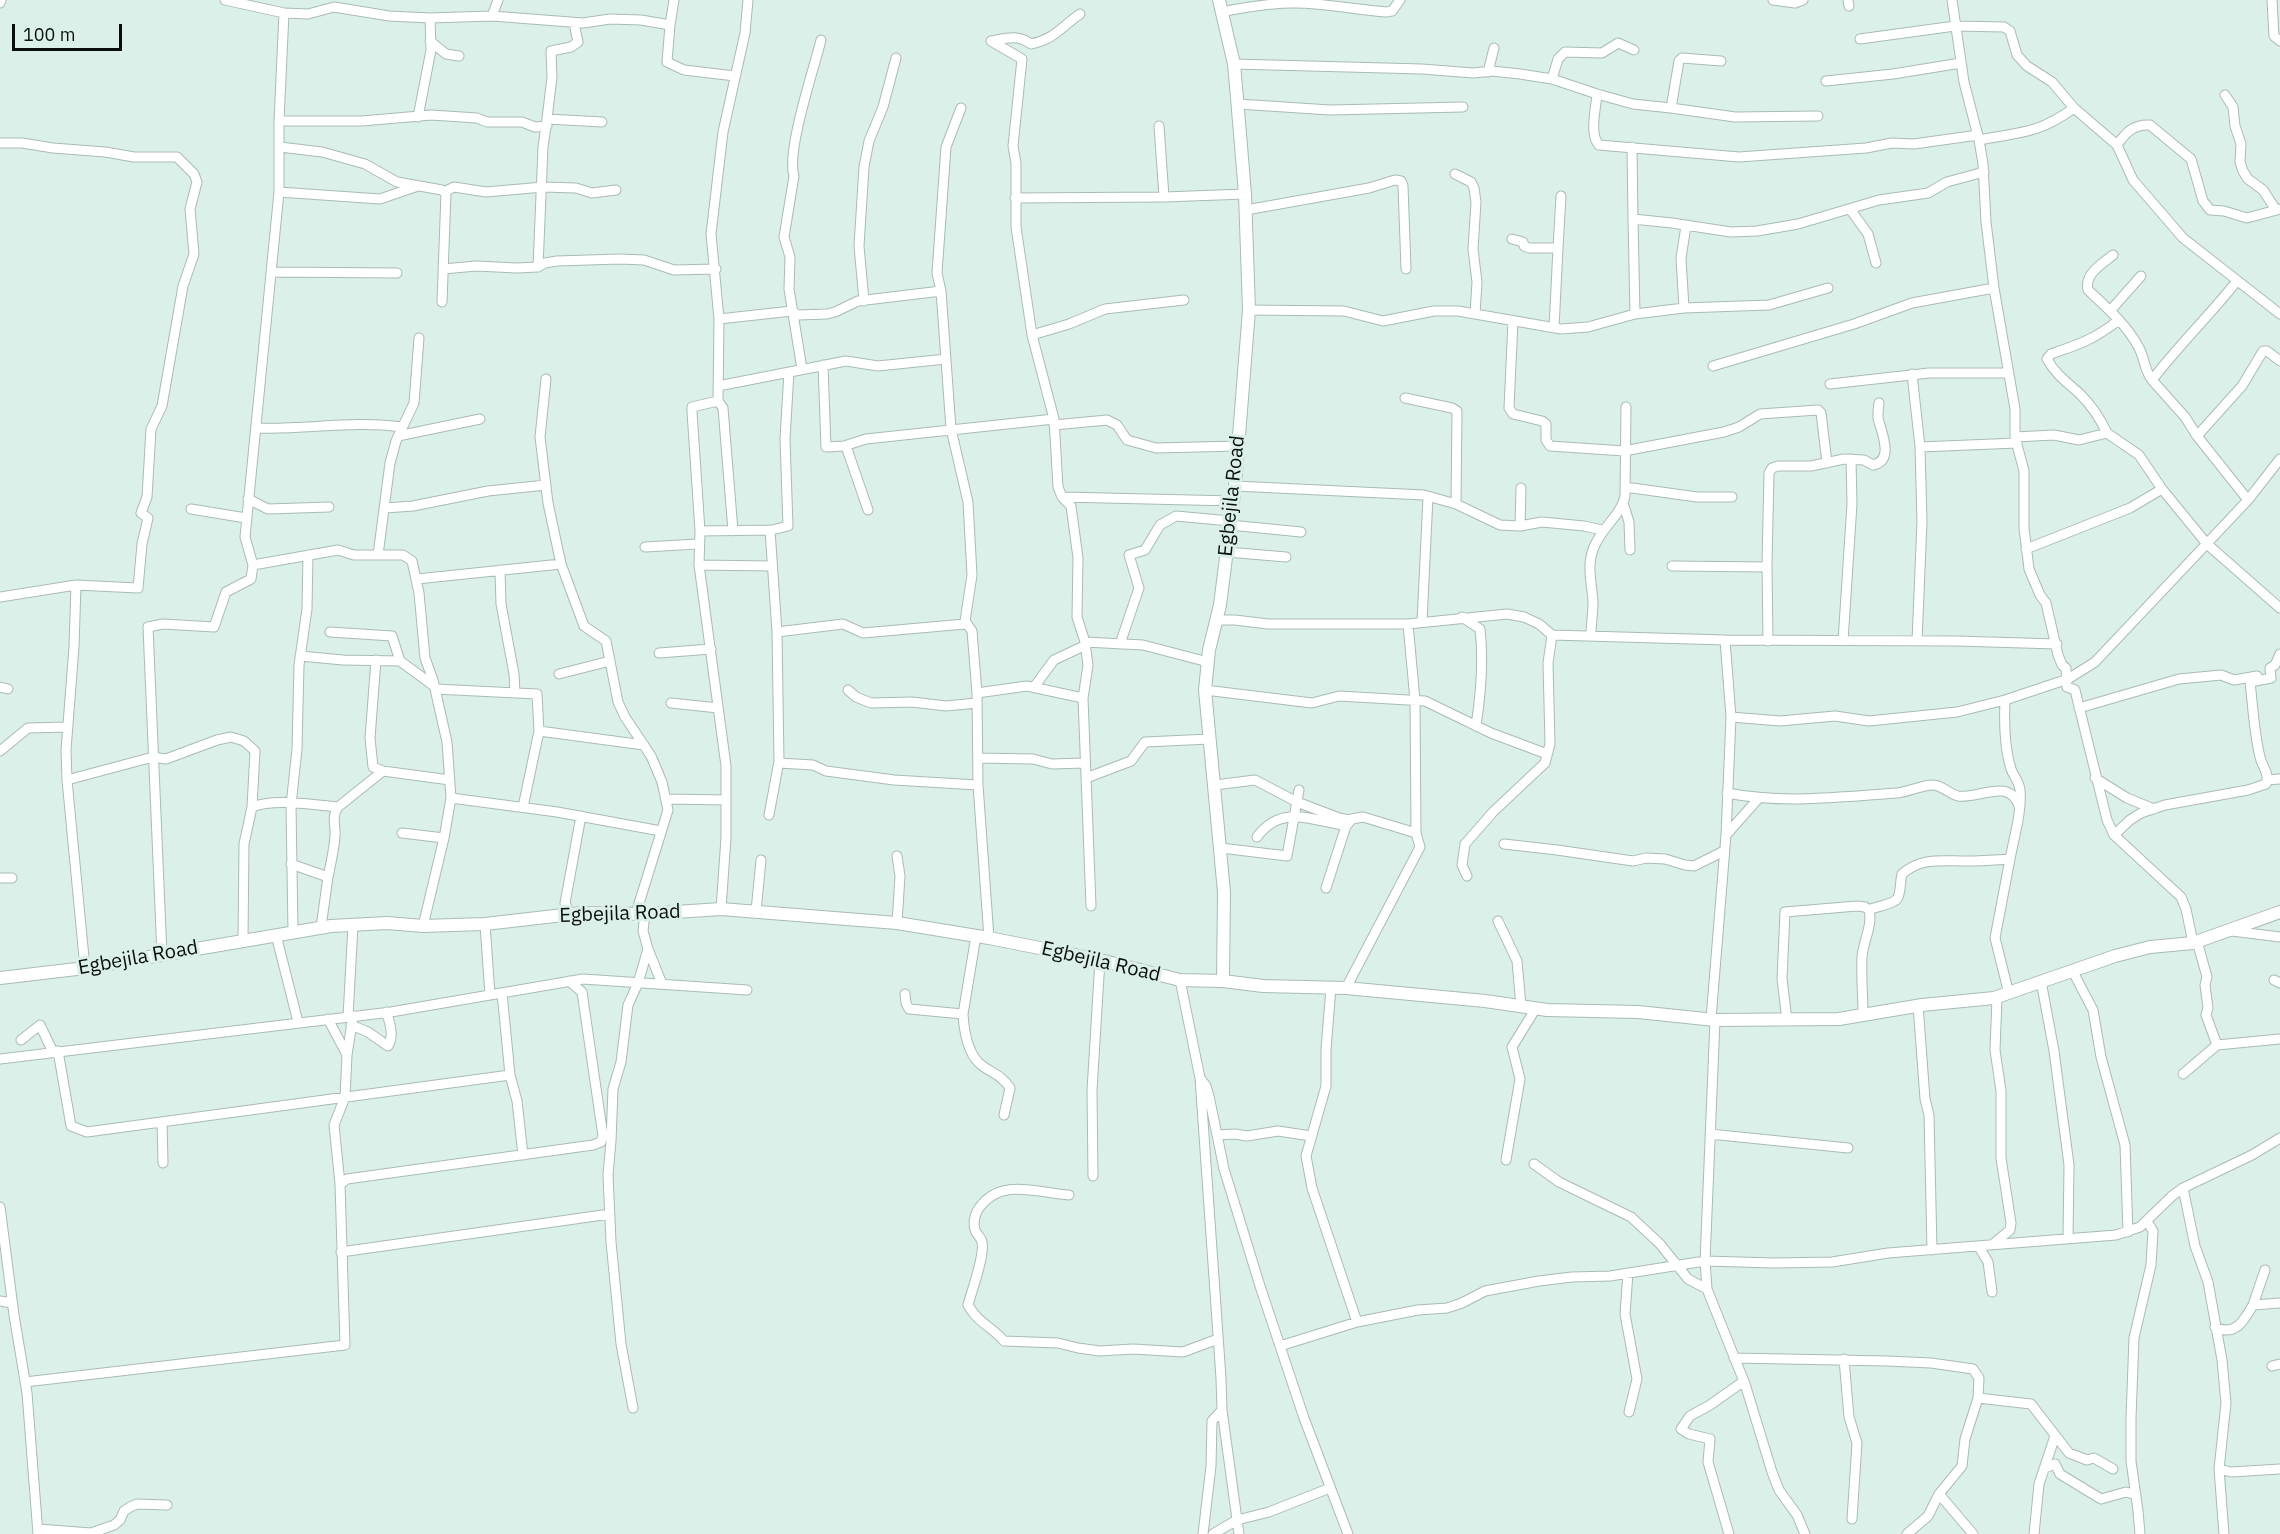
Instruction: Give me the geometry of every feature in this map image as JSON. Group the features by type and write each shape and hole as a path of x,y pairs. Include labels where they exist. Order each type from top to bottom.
{"street":[{"path":"225,0 284,14 308,14 334,7 389,16 430,18 492,16 574,23 610,19 641,20 670,25"},
{"path":"492,16 498,0"},
{"path":"674,0 667,62 684,70 735,76"},
{"path":"733,531 723,408 718,401 719,319 711,234 723,132 745,33 748,0"},
{"path":"1220,6 1315,4 1386,12 1392,11 1400,0"},
{"path":"1773,0 1795,3 1803,0"},
{"path":"1952,0 1961,63 1979,137 1984,172 1986,222 1994,288 2015,409 2016,440 2024,471 2026,549 2029,569 2046,603 2062,665 2066,668 2067,687 2075,690 2107,820 2114,835 2181,897 2186,909 2206,977 2208,1008 2205,1015 2217,1045"},
{"path":"2272,0 2274,36 2280,41"},
{"name":"Egbejila Road","path":"0,978 85,968 321,927 387,923 423,926 485,924 570,914 640,914 721,909 897,923 1100,960 1180,980 1223,981 1225,912 1205,690 1235,486 1250,310 1246,210 1238,104 1233,64 1220,6"},
{"path":"162,955 148,627 163,624 214,627 226,592 251,579 254,565 245,537 246,518 251,462 257,428 279,192 279,121 284,14"},
{"path":"1080,15 1058,34 1044,41 1031,44 1016,36 991,41 1022,59 1012,146 1016,163 1016,227 1032,335 1054,422 1058,487 1062,497 1071,506 1078,558 1077,617 1088,665 1083,698 1091,906"},
{"path":"418,117 431,50 430,18"},
{"path":"538,267 543,147 552,77 551,51 571,47 578,42 574,23"},
{"path":"1860,39 1955,26 2004,27 2010,31 2017,55 2027,66 2052,82 2074,108 2117,145 2133,180 2183,238 2280,314"},
{"path":"802,369 792,311 788,268 790,256 784,237 794,176 792,169 794,148 821,40"},
{"path":"430,41 446,54 459,56"},
{"path":"1552,79 1558,59 1565,52 1602,52 1618,44 1634,50"},
{"path":"1488,72 1494,48"},
{"path":"864,301 859,246 864,168 869,141 883,107 896,58"},
{"path":"1671,108 1679,61 1682,58 1721,61"},
{"path":"1826,81 1893,74 1961,63"},
{"path":"1233,64 1422,69 1473,74 1488,72 1552,79 1633,104 1736,117 1818,116"},
{"path":"1597,94 1595,141 1599,145 1739,157 1853,149 1892,143 1914,144 2011,136 2046,126 2074,108"},
{"path":"2117,145 2134,127 2150,124 2191,159 2203,201 2210,210 2224,211 2247,218 2278,209 2263,190 2248,179 2243,171 2240,162 2241,144 2235,126 2233,107 2225,95"},
{"path":"1238,104 1330,110 1463,107"},
{"path":"961,108 946,147 937,273 941,291 951,429 968,502 972,575 965,624"},
{"path":"279,121 362,121 431,115 477,118 487,122 522,122 535,127 547,122 602,122"},
{"path":"1159,126 1164,197"},
{"path":"0,143 22,142 53,148 135,157 177,157 194,174 197,182 190,208 194,254 183,286 162,406 151,429 147,497 141,513 148,518 142,544 138,588 76,585 0,597"},
{"path":"280,147 322,152 365,165 397,182 444,192 454,187 486,192 543,187 576,188 592,193 616,190"},
{"path":"1632,147 1635,314"},
{"path":"1633,219 1731,232 1757,231 1798,224 1879,200 1928,193 1947,182 1984,172"},
{"path":"1455,174 1471,182 1476,194 1473,249 1477,282 1475,314"},
{"path":"1246,210 1369,188 1395,180 1401,181 1406,269"},
{"path":"279,192 380,199 417,186"},
{"path":"442,302 447,195 444,192"},
{"path":"1015,198 1245,194"},
{"path":"1554,328 1561,196"},
{"path":"1850,209 1868,234 1876,263"},
{"path":"1684,308 1681,258 1686,226"},
{"path":"1512,239 1523,242 1524,246 1529,248 1558,248"},
{"path":"2113,255 2088,277 2086,283 2088,290 2119,320 2137,344 2144,359 2146,373 2185,417 2197,436 2248,500"},
{"path":"443,269 476,266 492,269 538,267 544,262 620,259 644,260 674,270 716,269"},
{"path":"272,272 397,273"},
{"path":"2110,311 2141,276"},
{"path":"2152,380 2178,345 2214,309 2237,281"},
{"path":"1250,310 1344,311 1383,321 1434,311 1458,311 1554,328 1577,329 1635,314 1684,308 1769,305 1828,288"},
{"path":"1713,366 1912,303 1994,288"},
{"path":"719,319 792,311 798,315 827,314 849,303 941,291"},
{"path":"1032,335 1069,324 1105,309 1184,300"},
{"path":"2119,320 2087,342 2050,354 2047,359 2066,384 2078,392 2095,410 2107,433 2139,455 2162,489 2207,544 2265,592 2280,608"},
{"path":"1513,321 1510,411 1513,414 1546,424 1546,440 1550,446 1624,451 1724,432 1739,427 1760,414 1818,410 1821,413 1827,463"},
{"path":"378,555 390,463 400,431 414,403 419,338"},
{"path":"2197,436 2242,386 2263,351 2267,351 2280,362"},
{"path":"718,386 846,361 879,366 946,358"},
{"path":"823,365 826,447 846,446 866,439 951,429 1107,420 1117,425 1127,440 1156,448 1238,446"},
{"path":"700,531 770,530 789,526 785,439 789,372"},
{"path":"1830,384 1912,374 2009,373"},
{"path":"1912,374 1920,447 1922,522 1917,642"},
{"path":"546,379 540,436 546,485 561,564 584,626 606,640 618,702 644,745 662,782 666,799 668,810 640,914 642,931 662,984"},
{"path":"1405,398 1457,411 1456,504"},
{"path":"718,401 692,407 700,531 699,565 726,766 726,838 721,909"},
{"path":"1768,641 1769,473 1772,468 1778,466 1812,466 1851,459 1864,460 1873,465 1879,464 1883,460 1885,436 1878,416 1879,403"},
{"path":"1626,407 1624,506 1629,522 1630,550"},
{"path":"257,428 291,429 379,424 400,431 480,419"},
{"path":"1920,447 2054,435 2079,440 2107,433"},
{"path":"846,446 868,510"},
{"path":"1843,641 1852,504 1851,459"},
{"path":"1731,717 1780,721 1835,716 1869,721 1957,712 2005,700 2068,678 2095,662 2248,500 2280,459"},
{"path":"385,508 413,506 488,491 546,485"},
{"path":"1235,486 1428,497 1456,504 1500,525 1520,526 1539,522 1602,530"},
{"path":"1625,487 1697,498 1732,497"},
{"path":"1520,526 1521,488"},
{"path":"2026,549 2130,508 2162,489"},
{"path":"1062,497 1233,501"},
{"path":"1422,622 1428,497"},
{"path":"248,499 268,509 328,507"},
{"path":"1591,635 1593,605 1589,565 1591,554 1602,530 1624,506"},
{"path":"191,509 246,518"},
{"path":"1120,644 1139,588 1129,555 1145,550 1160,525 1176,516 1301,532"},
{"path":"770,530 777,632 779,763 770,815"},
{"path":"645,547 698,544"},
{"path":"254,565 338,550 354,555 403,555 412,561 417,579 425,658 447,742 451,798 423,926"},
{"path":"1227,552 1286,557"},
{"path":"293,932 291,803 297,749 300,656 307,609 308,555"},
{"path":"417,579 561,564"},
{"path":"699,565 772,566"},
{"path":"1672,566 1767,567"},
{"path":"500,570 501,604 514,674 515,692"},
{"path":"76,585 67,780 85,968"},
{"path":"1216,621 1235,620 1268,624 1408,624 1497,614 1516,615 1539,624 1552,635 2057,647"},
{"path":"1462,617 1480,629 1483,681 1476,726"},
{"path":"777,632 843,624 863,633 965,624"},
{"path":"965,624 972,631 977,698 978,786 988,938"},
{"path":"1346,988 1420,848 1416,833 1415,700 1408,624"},
{"path":"330,632 392,636 400,661 434,688 537,694 539,731 523,807"},
{"path":"1467,876 1462,865 1465,844 1493,812 1545,763 1550,744 1548,663 1552,635"},
{"path":"1725,640 1731,717 1726,835 1713,1020 1705,1261 1707,1289 1744,1381 1779,1490 1797,1515 1805,1534"},
{"path":"1034,687 1054,660 1085,644 1143,645 1208,662"},
{"path":"659,653 711,649"},
{"path":"2079,708 2179,679 2221,675 2234,680 2269,672 2280,654"},
{"path":"300,656 400,661"},
{"path":"376,660 370,738 373,767 383,771 450,780"},
{"path":"559,674 610,661"},
{"path":"2267,780 2254,734 2250,682 2271,678 2269,672"},
{"path":"848,690 856,697 871,703 912,702 946,706 1027,686 1083,698"},
{"path":"1205,690 1312,703 1339,696 1425,701 1476,726 1547,754"},
{"path":"2005,700 2003,726 2012,770 2018,779 2020,790 1995,938 2003,996 1995,1050 2001,1091 2001,1158 2011,1218 2009,1231 2013,1242"},
{"path":"671,703 718,708"},
{"path":"0,750 28,728 68,727"},
{"path":"539,731 644,745"},
{"path":"67,780 153,757 166,759 231,737 244,741 255,752 252,807 244,844 243,940"},
{"path":"1086,778 1131,761 1144,742 1210,738"},
{"path":"979,758 1033,759 1052,764 1085,763"},
{"path":"779,763 813,765 826,771 894,780 978,786"},
{"path":"321,927 336,833 333,818 338,807 383,771"},
{"path":"2096,778 2127,798 2154,809"},
{"path":"2267,780 2280,779"},
{"path":"1215,785 1255,780 1297,802 1348,823"},
{"path":"2114,835 2135,816 2154,809 2184,801 2262,787 2267,780"},
{"path":"1727,793 1758,799 1798,799 1901,792 1934,785 1958,796 2007,791 2019,806"},
{"path":"1221,848 1287,856 1299,790"},
{"path":"451,798 581,816 661,831"},
{"path":"666,799 726,800"},
{"path":"1726,835 1758,799"},
{"path":"252,807 262,803 338,807"},
{"path":"1257,837 1266,825 1291,815 1348,823"},
{"path":"570,914 565,903 581,816"},
{"path":"1326,888 1348,823 1356,816 1416,833"},
{"path":"402,833 444,838"},
{"path":"1504,844 1633,861 1646,858 1665,859 1694,866 1724,851"},
{"path":"897,856 900,876 897,923"},
{"path":"1869,910 1895,902 1898,898 1902,874 1917,864 1938,860 2010,859"},
{"path":"756,911 761,860"},
{"path":"291,864 328,877"},
{"path":"0,878 12,878"},
{"path":"1787,1020 1782,979 1785,912 1857,906 1869,910"},
{"path":"1863,1015 1862,958 1870,922 1869,910"},
{"path":"1223,981 1263,986 1346,988 1581,1012 1638,1012 1713,1020 1839,1019 1918,1005 2003,996 2136,950 2195,942 2232,931 2280,912"},
{"path":"1498,921 1517,961 1521,1006"},
{"path":"25,1382 345,1346 340,1184 334,1125 345,1097 351,1019 353,924"},
{"path":"485,924 489,995"},
{"path":"2232,931 2280,937"},
{"path":"276,935 298,1022"},
{"path":"976,936 963,1014 963,1028 976,1060 983,1067 1004,1078 1010,1088 1004,1115"},
{"path":"633,1408 621,1344 608,1175 612,1141 613,1089 621,1062 628,1005 638,983 648,949"},
{"path":"1093,1176 1092,1090 1100,960"},
{"path":"2073,970 2093,1010 2101,1057 2125,1145 2127,1176 2125,1200 2128,1232"},
{"path":"0,1059 298,1022 351,1019 583,979 747,990"},
{"path":"1180,980 1200,1078 1222,1410 1239,1534"},
{"path":"340,1184 347,1179 593,1145 601,1142 603,1136 582,992 569,981"},
{"path":"2041,981 2054,1051 2069,1165 2068,1239"},
{"path":"1331,988 1326,1049 1326,1086 1306,1156 1307,1172 1357,1322"},
{"path":"502,993 510,1075 517,1101 523,1155"},
{"path":"905,994 909,1009 963,1014"},
{"path":"1918,1005 1925,1099 1929,1115 1932,1250"},
{"path":"1506,1160 1520,1079 1512,1047 1536,1008"},
{"path":"351,1019 388,1046 391,1040 386,1012"},
{"path":"328,1019 347,1055"},
{"path":"21,1040 40,1025 56,1051 71,1126 87,1132 510,1075"},
{"path":"2183,1074 2217,1045 2280,1039"},
{"path":"1200,1078 1209,1096 1224,1169 1280,1346 1348,1534"},
{"path":"162,1122 163,1162"},
{"path":"1217,1135 1247,1136 1278,1131 1311,1136"},
{"path":"1710,1134 1848,1148"},
{"path":"1280,1346 1357,1322 1418,1310 1447,1308 1485,1291 1572,1277 1628,1273 1705,1261 1832,1262 1888,1253 1994,1246 2013,1242 2108,1236 2128,1232 2140,1227 2183,1188 2252,1155 2280,1138"},
{"path":"1534,1164 1559,1182 1631,1217 1660,1244 1688,1279 1707,1289"},
{"path":"2183,1188 2195,1246 2208,1282 2222,1360 2226,1403 2219,1469 2224,1534"},
{"path":"1069,1195 1004,1189 993,1194 976,1212 975,1232 982,1241 981,1255 968,1305 981,1323 993,1329 1004,1341 1058,1342 1100,1352 1134,1349 1183,1352 1218,1339"},
{"path":"0,1207 25,1382 38,1532 91,1533 114,1525 130,1507 137,1504 167,1505"},
{"path":"341,1252 610,1214"},
{"path":"2140,1534 2131,1461 2132,1363 2134,1338 2151,1265 2153,1231 2147,1221"},
{"path":"1988,1262 1994,1246 2009,1231"},
{"path":"1979,1247 1988,1262 1992,1292"},
{"path":"2215,1327 2221,1330 2235,1329 2242,1324 2253,1305 2265,1270"},
{"path":"1628,1273 1625,1314 1637,1379 1629,1412"},
{"path":"0,1301 12,1303"},
{"path":"2253,1305 2280,1303"},
{"path":"1734,1358 1931,1363 1973,1369 1979,1378 1978,1398 1965,1439 1962,1466 1939,1494 1928,1515 1907,1534"},
{"path":"1844,1359 1849,1417 1857,1443 1852,1519"},
{"path":"1729,1534 1708,1462 1710,1439 1689,1434 1681,1429 1690,1416 1744,1381"},
{"path":"1978,1398 2031,1404 2069,1453 2087,1460 2094,1458 2114,1469"},
{"path":"1203,1534 1211,1466 1212,1421 1222,1410"},
{"path":"2034,1534 2039,1484 2055,1436"},
{"path":"2045,1468 2055,1464 2069,1453"},
{"path":"2055,1464 2060,1474 2101,1499 2126,1492 2136,1495"},
{"path":"2219,1469 2231,1472 2280,1469"},
{"path":"1213,1534 1237,1520 1269,1512 1330,1488"},
{"path":"1939,1494 1973,1534"}]}
